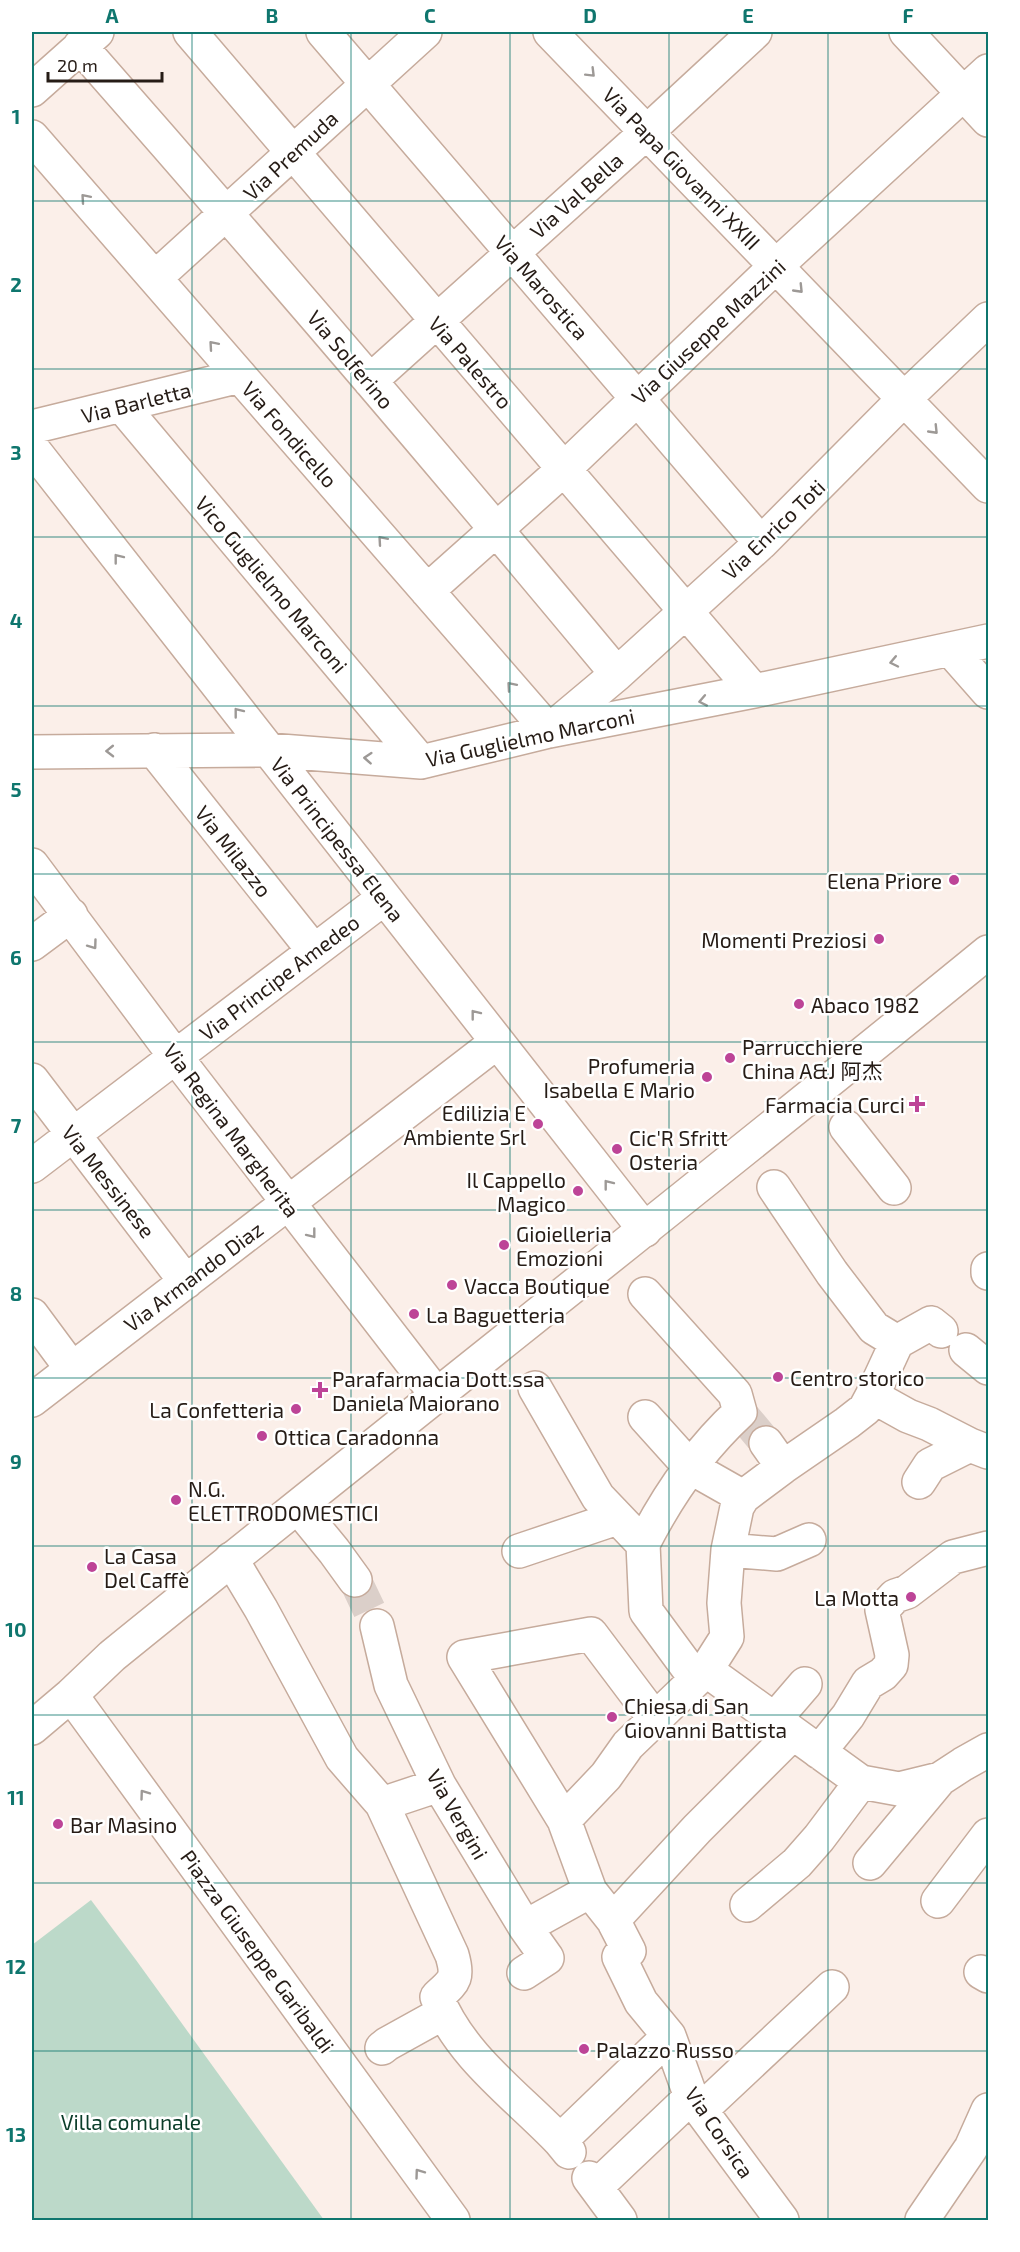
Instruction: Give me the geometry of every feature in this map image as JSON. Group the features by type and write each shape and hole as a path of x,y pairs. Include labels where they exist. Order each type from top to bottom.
{"street":[{"name":"Via Palestro","path":"190,32 754,691"},
{"name":"Via Marostica","path":"323,32 761,543"},
{"name":"Via Premuda","path":"155,278 424,32"},
{"name":"Via Papa Giovanni XXIII","path":"550,32 988,486"},
{"name":"Via Val Bella","path":"370,381 648,131 754,32"},
{"path":"906,32 988,120"},
{"path":"32,90 89,39"},
{"name":"Via Solferino","path":"89,39 227,213 496,528 617,674"},
{"name":"Via Giuseppe Mazzini","path":"427,591 564,469 776,266 988,71"},
{"name":"Via Fondicello","path":"32,137 549,730"},
{"name":"Via Enrico Toti","path":"549,730 617,674 761,543 904,399 988,319"},
{"name":"Via Barletta","path":"32,427 240,376"},
{"name":"Vico Guglielmo Marconi","path":"122,406 421,762"},
{"name":"Via Principessa Elena","path":"32,448 645,1230"},
{"name":"Via Guglielmo Marconi","path":"32,752 268,750 421,762 549,730 754,691 988,641"},
{"path":"951,650 988,692"},
{"name":"Via Milazzo","path":"154,750 314,951"},
{"name":"Via Regina Margherita","path":"32,865 175,1056 436,1394"},
{"name":"Via Principe Amedeo","path":"32,1166 384,898"},
{"path":"32,944 70,915"},
{"path":"33,1724 71,1695 112,1656 231,1559 645,1230 988,952"},
{"name":"Via Armando Diaz","path":"32,1400 497,1042"},
{"name":"Via Messinese","path":"32,1080 186,1282"},
{"path":"846,1127 894,1188"},
{"path":"774,1187 832,1274 874,1328 897,1342"},
{"path":"645,1294 735,1394 740,1412 719,1431 690,1467 643,1544 646,1611 701,1675 784,1726 861,1782 899,1789 940,1779 988,1750"},
{"path":"32,1315 72,1369"},
{"path":"564,1820 606,1776 628,1746 701,1675 727,1637 724,1603 728,1550 737,1507 774,1455 847,1423 864,1409 897,1342 931,1323 965,1350"},
{"path":"535,1388 598,1497 643,1544"},
{"path":"872,1396 908,1416 930,1424 979,1449"},
{"path":"645,1417 690,1467 743,1497"},
{"path":"919,1482 930,1465 979,1449"},
{"path":"298,1507 355,1580"},
{"path":"519,1551 617,1518"},
{"path":"728,1550 777,1554 809,1540"},
{"path":"819,1752 848,1716 868,1683 883,1674 891,1665 892,1655 882,1610 895,1596 907,1592 953,1557 988,1548"},
{"path":"231,1559 261,1609 342,1758 382,1804 452,1955 457,1972 452,1983 437,1997 443,2013 470,2052 565,2146 669,2036"},
{"name":"Via Vergini","path":"377,1626 391,1685 439,1785 525,1927 547,1958 524,1973"},
{"name":"Via Corsica","path":"655,1719 591,1634 464,1657 564,1820 590,1891 613,1920 629,1951 619,1957 641,2002 669,2036 696,2103 782,2220"},
{"path":"613,1920 697,1829 784,1726 804,1684"},
{"name":"Piazza Giuseppe Garibaldi","path":"71,1695 453,2220"},
{"path":"870,1863 940,1779"},
{"path":"747,1905 797,1863 861,1782"},
{"path":"382,1804 439,1785"},
{"path":"938,1901 988,1835"},
{"path":"525,1927 590,1891"},
{"path":"620,2220 593,2182 696,2103 832,1987"},
{"path":"382,2048 443,2013"},
{"path":"922,2220 971,2148 988,2110"}],"green space":[{"name":"Villa comunale","path":"91,1900 324,2220 32,2220 32,1945"}],"tunnel":[{"path":"740,1412 766,1443"},
{"path":"355,1580 377,1626"}],"place":[{"name":"Elena Priore","path":"954,880"},
{"name":"Momenti Preziosi","path":"879,939"},
{"name":"Abaco 1982","path":"799,1004"},
{"name":"Parrucchiere China A&J 阿杰","path":"730,1058"},
{"name":"Profumeria Isabella E Mario","path":"707,1077"},
{"name":"Farmacia Curci","path":"917,1104"},
{"name":"Edilizia E Ambiente Srl","path":"538,1124"},
{"name":"Cic'R Sfritt Osteria","path":"617,1149"},
{"name":"Il Cappello Magico","path":"578,1191"},
{"name":"Gioielleria Emozioni","path":"504,1245"},
{"name":"Vacca Boutique","path":"452,1285"},
{"name":"La Baguetteria","path":"414,1314"},
{"name":"Centro storico","path":"778,1377"},
{"name":"Parafarmacia Dott.ssa Daniela Maiorano","path":"320,1390"},
{"name":"La Confetteria","path":"296,1409"},
{"name":"Ottica Caradonna","path":"262,1436"},
{"name":"N.G. ELETTRODOMESTICI","path":"176,1500"},
{"name":"La Casa Del Caffè","path":"92,1567"},
{"name":"La Motta","path":"911,1597"},
{"name":"Chiesa di San Giovanni Battista","path":"612,1717"},
{"name":"Bar Masino","path":"58,1824"},
{"name":"Palazzo Russo","path":"584,2049"}]}
